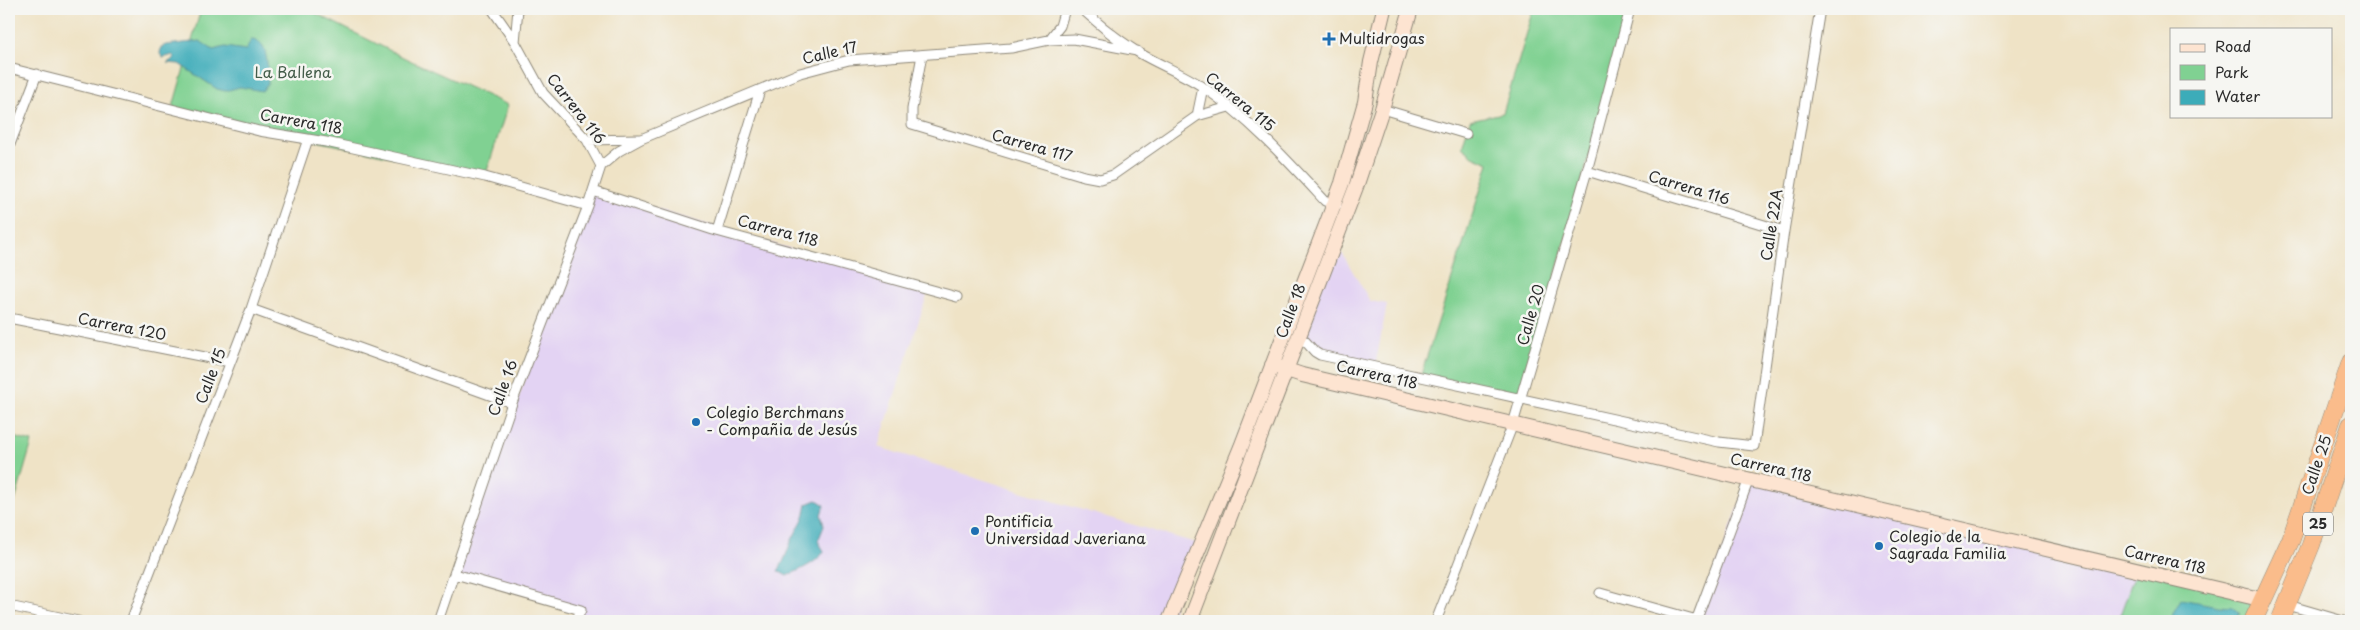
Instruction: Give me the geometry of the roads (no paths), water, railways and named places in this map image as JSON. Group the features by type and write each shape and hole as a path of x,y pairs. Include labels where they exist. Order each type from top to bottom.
{"highway":[{"name":"Calle 25","path":"2254,621 2300,515 2351,362"},
{"name":"Calle 25","path":"2280,621 2314,537 2351,425"}],"main road":[{"name":"Calle 18","path":"1169,621 1200,549 1334,204 1365,102 1371,62 1384,9"},
{"name":"Calle 18","path":"1190,621 1348,208 1382,109 1411,9"},
{"name":"Carrera 118","path":"1272,365 1513,424 2264,600"}],"street":[{"name":"Carrera 116","path":"492,9 515,42 543,94 587,140 601,166"},
{"path":"515,42 518,9"},
{"path":"1048,40 1060,26 1065,9"},
{"name":"Carrera 115","path":"1082,9 1104,29 1137,52 1203,87 1229,107 1270,144 1325,201 1348,208"},
{"name":"Calle 20","path":"1436,621 1513,424 1587,171 1630,9"},
{"name":"Calle 22A","path":"1521,398 1719,442 1754,446 1784,231 1820,9"},
{"name":"Calle 17","path":"601,166 619,150 641,139 800,73 848,60 1011,48 1048,40 1074,38 1137,52"},
{"name":"Carrera 117","path":"922,55 912,109 912,124 1084,176 1100,179 1113,175 1197,116 1229,107"},
{"name":"Carrera 118","path":"9,68 259,131 308,139 485,177 588,206"},
{"path":"9,147 37,74"},
{"path":"1197,116 1203,87"},
{"path":"717,231 760,90"},
{"path":"1382,109 1466,134"},
{"name":"Calle 15","path":"131,621 251,309 308,139"},
{"path":"587,140 641,139"},
{"name":"Calle 16","path":"438,621 512,403 588,206 601,166"},
{"name":"Carrera 116","path":"1587,171 1784,231"},
{"name":"Carrera 118","path":"593,191 717,231 957,297"},
{"path":"251,309 512,403"},
{"name":"Carrera 120","path":"9,318 230,362"},
{"path":"1305,341 1314,352 1320,355 1521,398"},
{"path":"1600,593 1697,621 1750,479"},
{"path":"455,574 581,610 576,621"},
{"path":"2288,605 2344,621"},
{"path":"9,606 78,621"}],"water":[{"path":"251,40 257,41 262,45 266,57 268,84 262,91 240,87 225,91 217,89 179,64 167,63 175,58 173,55 163,58 160,54 161,47 166,45 200,41 213,50 225,47 246,50"},
{"path":"817,500 825,505 821,514 824,526 818,541 824,551 813,563 787,576 778,571 803,518 807,504"},
{"path":"2181,599 2233,607 2240,614 2235,621 2172,621 2173,613"}],"place":[{"name":"Multidrogas","path":"1329,39"},
{"name":"Colegio Berchmans - Compañia de Jesús","path":"696,422"},
{"name":"Pontificia Universidad Javeriana","path":"975,531"},
{"name":"Colegio de la Sagrada Familia","path":"1879,546"}],"park label":[{"name":"La Ballena","path":"293,73"}]}
